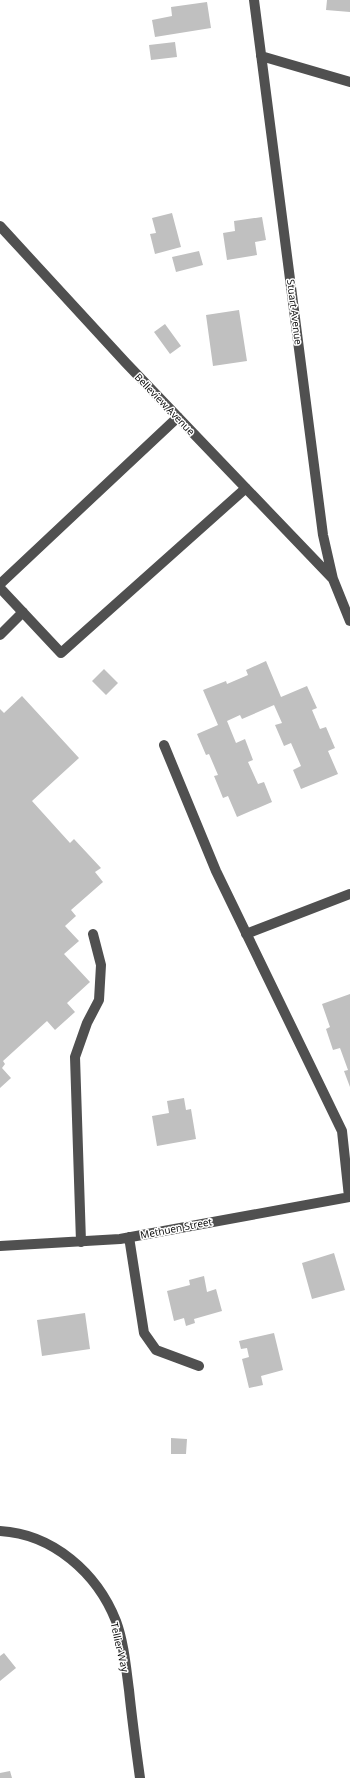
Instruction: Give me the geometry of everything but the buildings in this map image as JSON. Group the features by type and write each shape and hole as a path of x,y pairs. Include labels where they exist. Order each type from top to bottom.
{"street":[{"name":"Stuart Avenue","path":"254,0 323,535 333,579 350,621"},
{"path":"262,56 350,82"},
{"name":"Belleview Avenue","path":"0,226 178,417 333,579"},
{"path":"0,584 178,417"},
{"path":"0,588 61,653 246,488"},
{"path":"0,635 23,612"},
{"path":"164,745 216,871 342,1131 347,1155 350,1197"},
{"path":"246,934 350,894"},
{"path":"81,1242 75,1057 86,1023 99,1000 101,965 93,934"},
{"name":"Methuen Street","path":"0,1246 81,1242 129,1237 350,1197"},
{"path":"129,1237 144,1333 156,1350 199,1366"},
{"name":"Tellier Way","path":"0,1530 18,1532 42,1540 63,1553 82,1568 99,1590 116,1622 125,1661 140,1778"}]}
